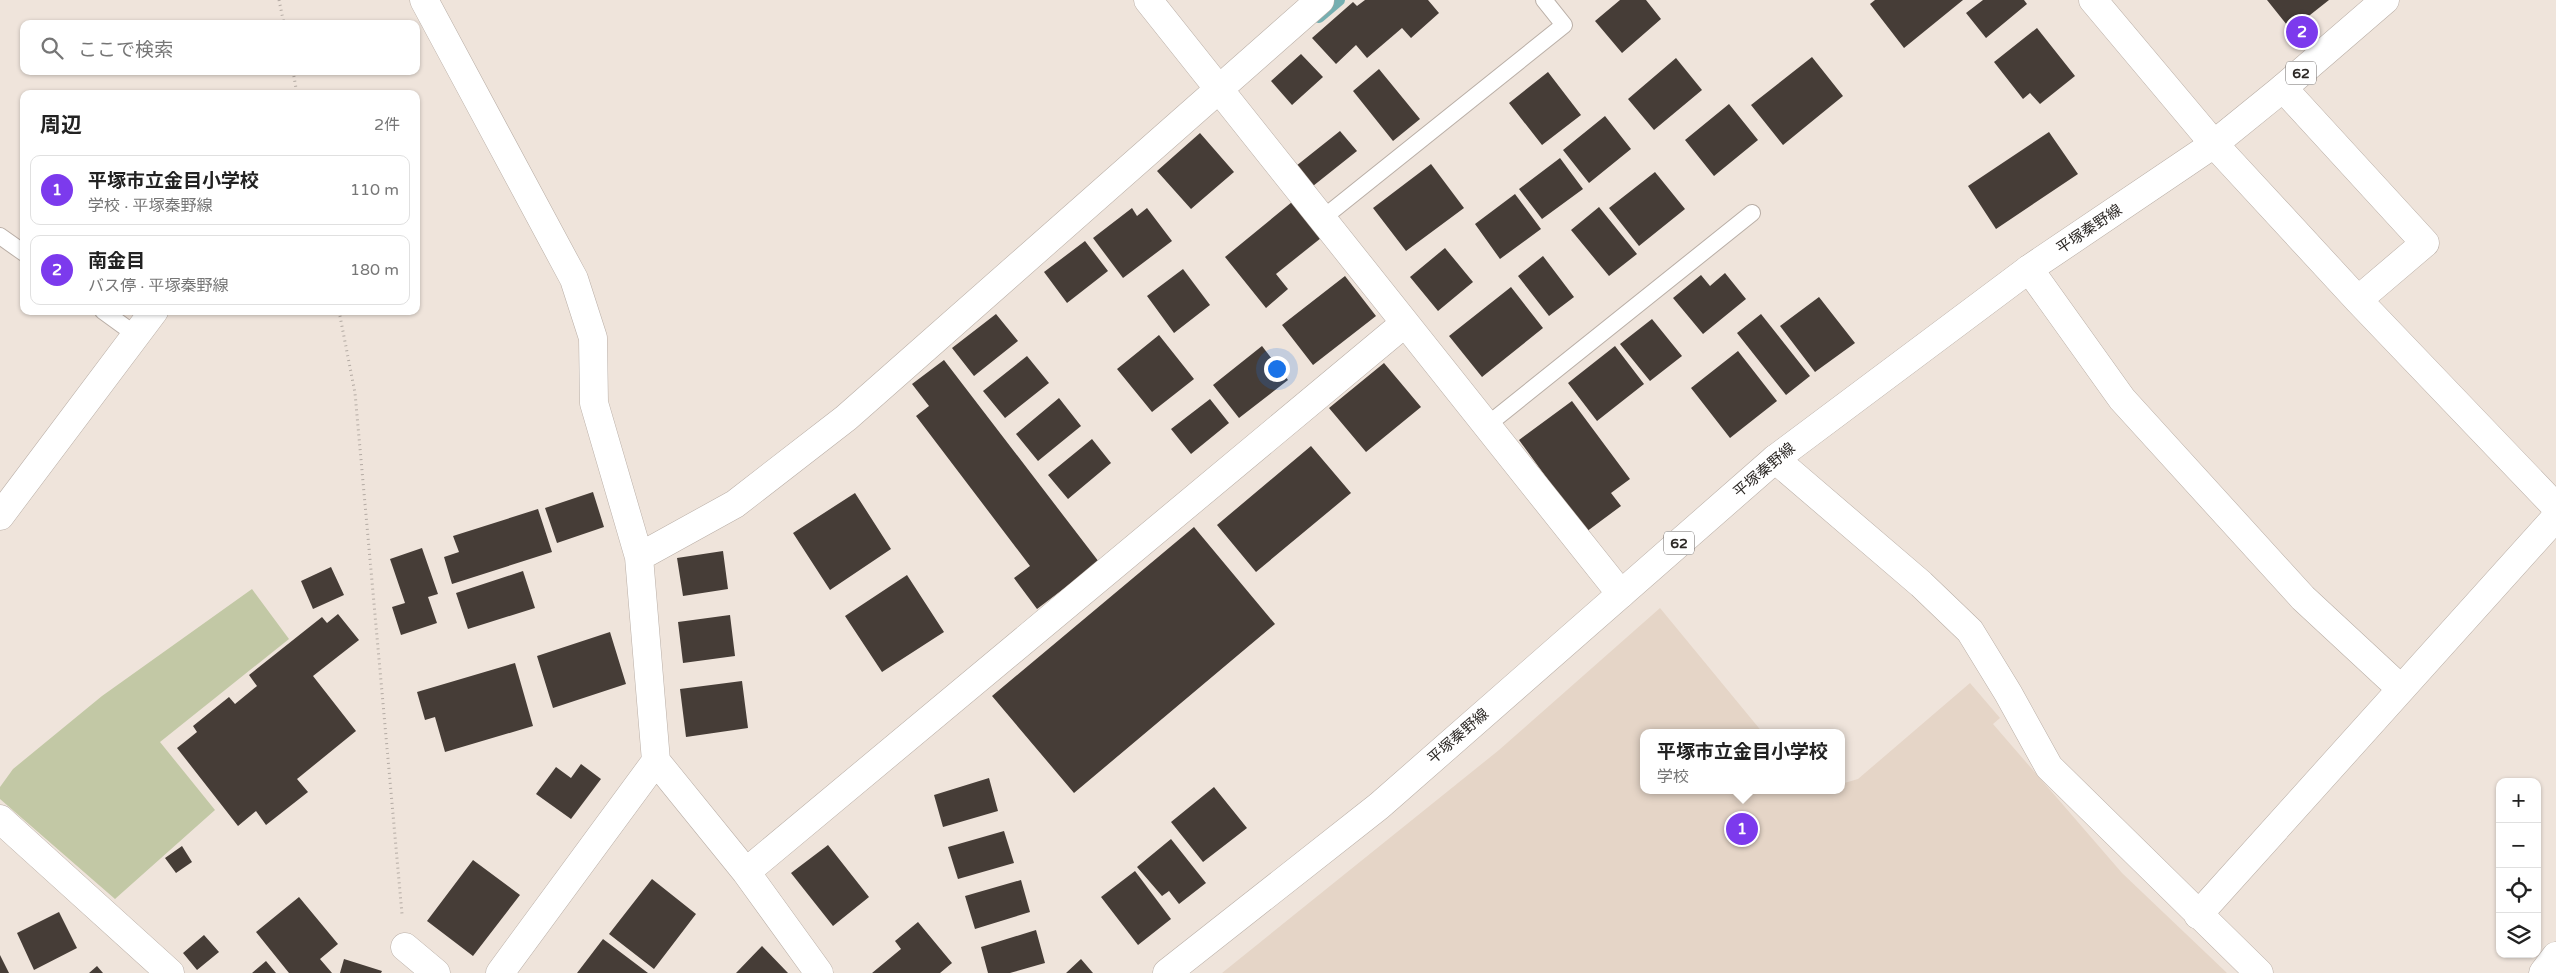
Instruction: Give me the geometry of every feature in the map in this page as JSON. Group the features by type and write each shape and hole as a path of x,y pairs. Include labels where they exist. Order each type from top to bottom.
{"street":[{"path":"424,0 574,279 593,338 594,403 639,557 656,761 746,872 819,973"},
{"path":"1148,0 1621,594"},
{"path":"639,557 735,504 846,418 1320,0"},
{"path":"2093,0 2214,144 2358,300 2556,507"},
{"name":"平塚秦野線","path":"1167,973 1379,806 1775,459 2029,270 2214,144 2283,88 2385,0"},
{"path":"2283,88 2425,243 2358,300"},
{"path":"2029,270 2122,399 2303,598 2400,688"},
{"path":"0,516 151,315"},
{"path":"746,872 1405,323"},
{"path":"1775,459 1921,584 1970,631 2008,693 2048,767 2259,973"},
{"path":"2198,915 2400,688 2556,518"},
{"path":"500,973 656,761"},
{"path":"0,818 170,973"},
{"path":"405,947 436,973"},
{"path":"2543,973 2556,956"}],"lane":[{"path":"1323,218 1564,25 1544,0"},
{"path":"1486,426 1752,213"},
{"path":"0,236 20,250"},
{"path":"108,315 136,335"}],"path":[{"path":"279,0 283,20"},
{"path":"294,75 296,90"},
{"path":"341,315 355,393 405,947"}],"shaded area":[{"path":"1660,608 1760,729 1640,729 1640,794 1845,794 1845,783 1858,779 1970,683 2000,718 1993,724 2122,873 2227,973 1222,973 1499,750"}],"green space":[{"path":"252,589 289,639 160,742 215,810 115,899 0,799 0,787 13,769 102,696"}],"building":[{"path":"1365,0 1428,0 1439,13 1411,38 1402,28 1367,58 1356,45 1336,64 1312,38 1353,2 1357,6"},
{"path":"1620,0 1646,0 1661,19 1622,53 1595,21"},
{"path":"1875,0 1963,0 1904,48 1870,4"},
{"path":"1983,0 2024,0 2027,4 1986,38 1966,13"},
{"path":"2267,0 2329,0 2291,30"},
{"path":"2037,28 2075,76 2040,104 2030,93 2023,99 1994,62"},
{"path":"1301,54 1323,77 1292,105 1271,81"},
{"path":"1812,57 1843,96 1783,145 1751,105"},
{"path":"1676,58 1702,90 1654,130 1628,99"},
{"path":"1379,69 1420,119 1393,141 1353,91"},
{"path":"1548,72 1581,115 1542,145 1509,103"},
{"path":"1729,104 1758,140 1714,176 1685,140"},
{"path":"1605,116 1631,149 1589,183 1563,150"},
{"path":"1340,131 1357,151 1313,186 1296,166"},
{"path":"2049,132 2078,174 1996,229 1968,186"},
{"path":"1200,133 1234,172 1191,209 1157,171"},
{"path":"1560,158 1583,189 1542,219 1519,189"},
{"path":"1431,164 1464,208 1406,251 1373,208"},
{"path":"1655,172 1685,209 1639,246 1609,208"},
{"path":"1515,194 1541,229 1500,259 1475,224"},
{"path":"1292,202 1321,238 1276,274 1288,289 1266,308 1225,257"},
{"path":"1599,207 1637,254 1609,276 1571,230"},
{"path":"1132,208 1137,216 1147,208 1172,241 1123,278 1093,238"},
{"path":"1085,241 1108,271 1067,303 1044,272"},
{"path":"1445,248 1473,282 1438,311 1410,277"},
{"path":"1543,256 1574,297 1549,316 1518,276"},
{"path":"1183,269 1210,305 1174,333 1147,296"},
{"path":"1725,273 1746,299 1703,334 1673,298 1701,275 1710,286"},
{"path":"1345,276 1376,316 1313,365 1282,325"},
{"path":"1511,287 1543,328 1482,377 1449,336"},
{"path":"1819,297 1855,343 1815,372 1780,326"},
{"path":"996,314 1018,341 974,376 952,348"},
{"path":"1761,314 1810,376 1786,395 1737,333"},
{"path":"1652,319 1682,356 1650,381 1620,344"},
{"path":"1159,335 1194,379 1152,412 1117,369"},
{"path":"1262,346 1288,380 1239,418 1213,385"},
{"path":"1615,346 1644,384 1597,421 1568,383"},
{"path":"1738,351 1777,401 1730,438 1691,388"},
{"path":"1027,356 1049,383 1005,418 983,391"},
{"path":"944,360 1099,562 1037,609 1014,578 1030,566 916,416 929,406 912,384"},
{"path":"1384,363 1421,407 1366,452 1329,408"},
{"path":"1059,398 1081,426 1038,461 1016,434"},
{"path":"1210,399 1229,423 1191,454 1171,429"},
{"path":"1572,401 1630,479 1611,493 1621,506 1586,532 1519,440"},
{"path":"1092,439 1111,463 1068,499 1048,475"},
{"path":"1311,446 1351,493 1256,572 1217,525"},
{"path":"593,492 604,527 557,543 545,508"},
{"path":"855,493 891,549 830,590 793,533"},
{"path":"538,509 552,552 452,584 444,557 459,552 453,536"},
{"path":"1194,527 1275,624 1074,793 992,696"},
{"path":"422,548 438,594 428,597 437,623 401,635 392,607 405,603 390,559"},
{"path":"723,551 728,589 683,596 677,558"},
{"path":"331,567 344,595 313,609 301,581"},
{"path":"523,571 535,608 468,629 456,593"},
{"path":"907,575 944,632 882,672 845,616"},
{"path":"338,614 359,640 313,676 356,731 297,779 308,792 266,825 256,811 238,826 177,748 197,732 193,726 229,697 235,704 257,686 249,675 322,617 327,623"},
{"path":"730,615 735,656 683,663 678,622"},
{"path":"610,632 626,684 553,708 537,656"},
{"path":"515,663 533,726 445,752 435,717 425,720 417,692"},
{"path":"742,681 748,728 686,737 680,689"},
{"path":"581,764 601,779 571,819 536,794 556,767 571,778"},
{"path":"989,778 998,811 943,827 934,795"},
{"path":"1214,787 1247,828 1203,862 1171,822"},
{"path":"1004,831 1014,863 958,879 948,847"},
{"path":"1171,839 1206,883 1179,904 1169,891 1162,896 1137,867"},
{"path":"828,845 869,897 833,926 791,873"},
{"path":"182,846 192,862 176,873 165,858"},
{"path":"473,860 520,895 473,956 427,921"},
{"path":"1135,871 1171,919 1138,945 1101,897"},
{"path":"652,879 696,914 654,969 609,934"},
{"path":"1021,880 1030,912 975,929 965,896"},
{"path":"299,897 338,944 320,959 332,973 289,973 256,932"},
{"path":"59,912 77,948 34,970 17,933"},
{"path":"918,922 952,963 940,973 872,973 901,949 895,941"},
{"path":"1036,930 1045,963 1010,973 988,973 981,947"},
{"path":"204,935 219,952 197,970 183,953"},
{"path":"603,939 648,973 577,973"},
{"path":"762,946 788,973 736,973"},
{"path":"0,955 9,973 0,973"},
{"path":"344,959 382,971 381,973 340,973"},
{"path":"1081,959 1093,973 1066,973"},
{"path":"266,961 276,973 252,973"},
{"path":"97,966 103,973 89,973"}],"waterway":[{"path":"1319,17 1339,0"}],"place":[{"name":"南金目","path":"2302,32"},
{"name":"平塚市立金目小学校","path":"1742,829"}]}
